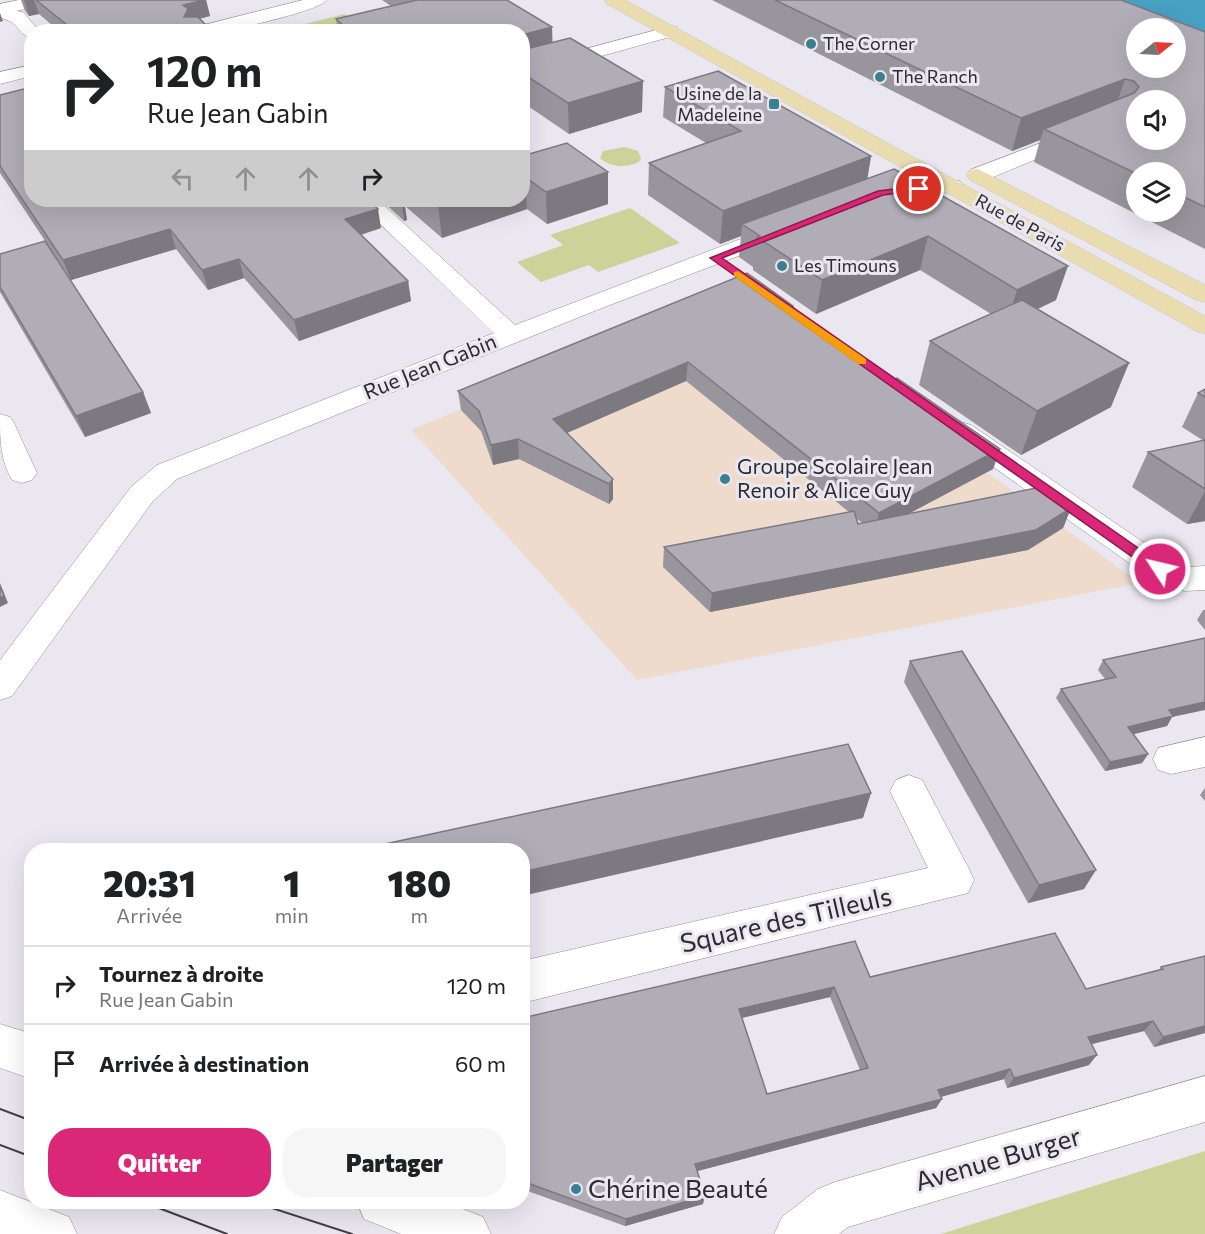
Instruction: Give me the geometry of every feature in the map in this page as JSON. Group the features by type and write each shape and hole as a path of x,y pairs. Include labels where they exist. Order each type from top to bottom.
{"main road":[{"name":"Rue de Paris","path":"613,0 670,31 1205,295"},
{"name":"Rue de Paris","path":"964,176 1205,326"}],"street":[{"path":"0,11 43,0"},
{"path":"231,24 326,3"},
{"path":"267,24 326,3"},
{"path":"0,11 17,16 24,24"},
{"path":"530,70 670,31"},
{"path":"0,78 24,72"},
{"path":"860,201 894,190 964,176 1094,128"},
{"path":"374,207 511,335"},
{"name":"Rue Jean Gabin","path":"0,686 141,494 166,472 511,335 795,226"},
{"path":"714,258 736,272"},
{"path":"936,413 1160,569 1195,578"},
{"path":"0,423 22,473"},
{"name":"Square des Tilleuls","path":"530,980 954,880 909,791"},
{"path":"0,1046 24,1054"},
{"name":"Avenue Burger","path":"799,1234 835,1206 1205,1099"},
{"path":"400,1209 466,1234"},
{"path":"0,1214 52,1234"}],"shaded area":[{"name":"Groupe Scolaire Jean Renoir & Alice Guy","path":"740,294 1140,583 637,680 411,430"}],"green space":[{"path":"345,14 360,24 305,24"},
{"path":"624,147 638,151 641,158 639,162 619,166 609,164 600,158 603,151"},
{"path":"630,208 680,243 598,272 589,265 541,282 517,262 563,245 550,235"},
{"path":"1205,1151 1205,1234 941,1234"}],"water":[{"path":"1116,0 1205,0 1205,33 1186,26 1186,18 1165,18"}],"building":[{"path":"36,0 204,0 183,5 188,9 184,17 198,17 205,24 66,24"},
{"path":"417,0 507,0 552,27 530,33 530,24 342,24 336,19"},
{"path":"775,0 1121,0 1168,18 1126,18 1126,78 1186,78 1186,25 1205,32 1205,207 1186,198 1186,162 1126,162 1126,169 1044,129 1126,96 1126,150 1186,150 1186,90 1136,90 1139,87 1134,81 1125,79 1021,118"},
{"path":"570,38 643,81 568,103 530,78 530,48"},
{"path":"718,71 871,156 723,211 649,163 741,131 665,87"},
{"path":"24,89 24,202 0,166 0,95"},
{"path":"567,143 608,172 546,192 530,181 530,154"},
{"path":"894,169 1068,266 1017,290 928,236 822,280 757,237 760,236 742,224"},
{"path":"27,207 376,207 378,209 345,219 408,281 294,320 239,259 202,270 170,229 63,260"},
{"path":"45,241 143,392 76,416 0,287 0,254"},
{"path":"747,273 793,306 788,308 891,381 897,378 1000,449 879,513 688,362 553,419 613,479 609,484 518,439 491,445 479,411 458,391"},
{"path":"1022,300 1129,363 1037,411 930,341"},
{"path":"1205,389 1205,397 1198,393"},
{"path":"1205,440 1205,489 1148,452"},
{"path":"1041,487 1071,508 1036,530 712,593 664,547 854,511 858,524"},
{"path":"0,586 4,596 0,598"},
{"path":"1205,638 1205,702 1169,710 1173,716 1128,727 1148,754 1110,762 1061,689 1116,677 1103,660"},
{"path":"962,651 1096,870 1039,885 910,661"},
{"path":"848,744 871,793 530,870 530,843 389,843"},
{"path":"1055,933 1086,989 1205,956 1205,1026 1163,1037 1153,1021 1088,1037 1097,1055 1014,1078 1010,1069 938,1090 942,1099 695,1164 705,1196 626,1219 530,1184 530,1016 855,941 870,977","holes":["834,987 868,1068 767,1094 739,1009"]}],"tram line":[{"path":"0,1109 24,1118"},
{"path":"0,1145 24,1154"},
{"path":"161,1209 227,1234"},
{"path":"275,1209 352,1234"}],"slow traffic":[{"path":"738,274 862,361"}],"place":[{"name":"The Corner","path":"811,44"},
{"name":"The Ranch","path":"880,77"},
{"name":"Usine de la Madeleine","path":"774,104"},
{"name":"Les Timouns","path":"782,266"},
{"name":"Groupe Scolaire Jean Renoir & Alice Guy","path":"725,479"},
{"name":"Chérine Beauté","path":"576,1189"}],"route":[{"path":"919,189 881,193 714,258 1160,569"}]}
